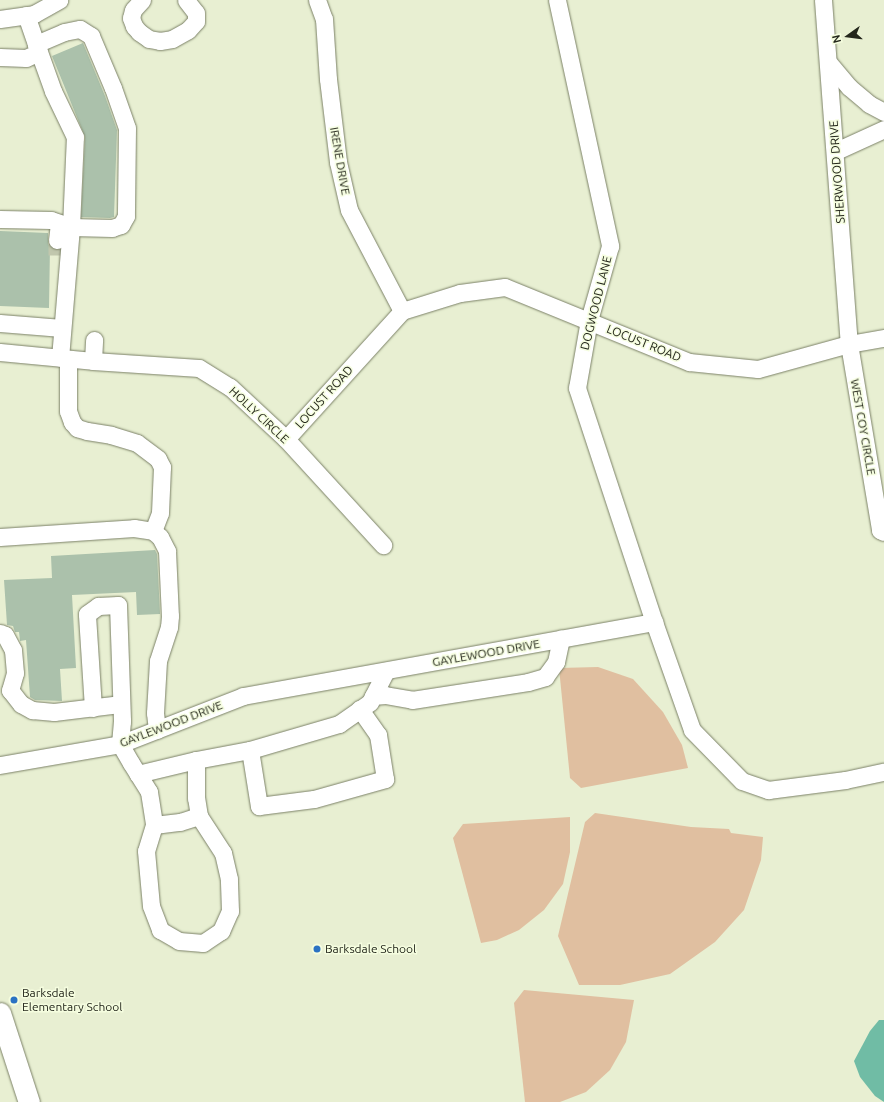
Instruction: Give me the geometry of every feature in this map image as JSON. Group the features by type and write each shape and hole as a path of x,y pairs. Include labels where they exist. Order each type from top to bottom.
{"main road":[{"path":"0,1013 4,1038 29,1102"}],"street":[{"path":"0,19 34,14 59,0"},
{"path":"142,0 133,10 131,18 134,26 139,32 149,39 160,41 172,39 188,30 196,21 196,13 186,0"},
{"name":"IRENE DRIVE","path":"317,0 324,19 328,79 338,162 349,210 402,311"},
{"name":"DOGWOOD LANE","path":"557,0 610,246 589,320 577,388 654,622"},
{"name":"SHERWOOD DRIVE","path":"823,0 836,151 849,344"},
{"path":"26,15 53,91 75,137 65,225 62,323 68,411 72,422 78,428 111,435 136,443 158,459 162,467 160,513 153,531"},
{"path":"0,57 26,58 37,48 64,32 80,30 91,36 113,88 127,128 126,216 121,225 112,228 65,225 51,220 0,219"},
{"path":"828,62 849,87 869,104 884,112"},
{"path":"836,151 884,129"},
{"path":"62,323 55,305 57,247 65,225"},
{"name":"LOCUST ROAD","path":"286,439 402,311 460,293 505,287 689,362 758,369 849,344 884,338"},
{"path":"0,323 62,323"},
{"path":"93,361 94,340"},
{"name":"WEST COY CIRCLE","path":"849,344 880,530 884,532"},
{"name":"HOLLY CIRCLE","path":"0,352 93,361 199,368 230,387 286,439 383,544"},
{"path":"0,537 134,528 153,531 160,537 166,551 170,616 169,627 158,661 155,713 157,730"},
{"path":"93,708 87,614 98,606 118,605 120,744 150,792 154,825 146,851 150,906 160,930 179,941 203,943 221,931 230,911 229,879 223,853 199,816 196,798 196,760"},
{"path":"654,622 692,730 742,781 768,790 845,780 884,772"},
{"name":"GAYLEWOOD DRIVE","path":"0,765 120,744 243,696 654,622"},
{"path":"0,633 5,635 14,650 15,673 5,692 21,704 32,710 54,712 120,704"},
{"path":"373,696 385,695 412,700 528,682 545,677 556,662 561,639"},
{"path":"138,774 196,760 250,750 339,724 370,702 386,670"},
{"path":"250,750 258,806 314,799 385,779 378,735 360,709"},
{"path":"154,825 199,816"}],"shaded area":[{"path":"598,667 633,679 663,712 682,745 688,768 581,788 570,778 559,668"},
{"path":"595,813 691,827 729,829 731,833 763,837 761,860 744,910 715,942 670,974 620,985 579,985 558,936 585,822"},
{"path":"570,817 570,852 563,884 544,910 519,930 497,940 481,943 453,838 463,824"},
{"path":"524,990 634,1000 626,1042 610,1070 586,1092 560,1102 525,1102 514,1003"}],"water":[{"path":"879,1020 884,1020 884,1102 875,1096 860,1077 854,1061 870,1031"}],"building":[{"path":"83,43 117,130 114,217 110,218 81,217 85,137 52,56"},
{"path":"0,231 48,233 48,244 50,247 49,308 0,306"},
{"path":"155,550 157,554 160,614 137,615 136,592 72,595 76,668 60,669 62,701 35,700 30,697 26,640 20,641 19,632 15,632 13,626 7,625 4,580 52,578 51,556"}],"tunnel":[{"path":"57,240 57,255"}],"place":[{"name":"Barksdale School","path":"317,949"},
{"name":"Barksdale Elementary School","path":"14,1000"}]}
